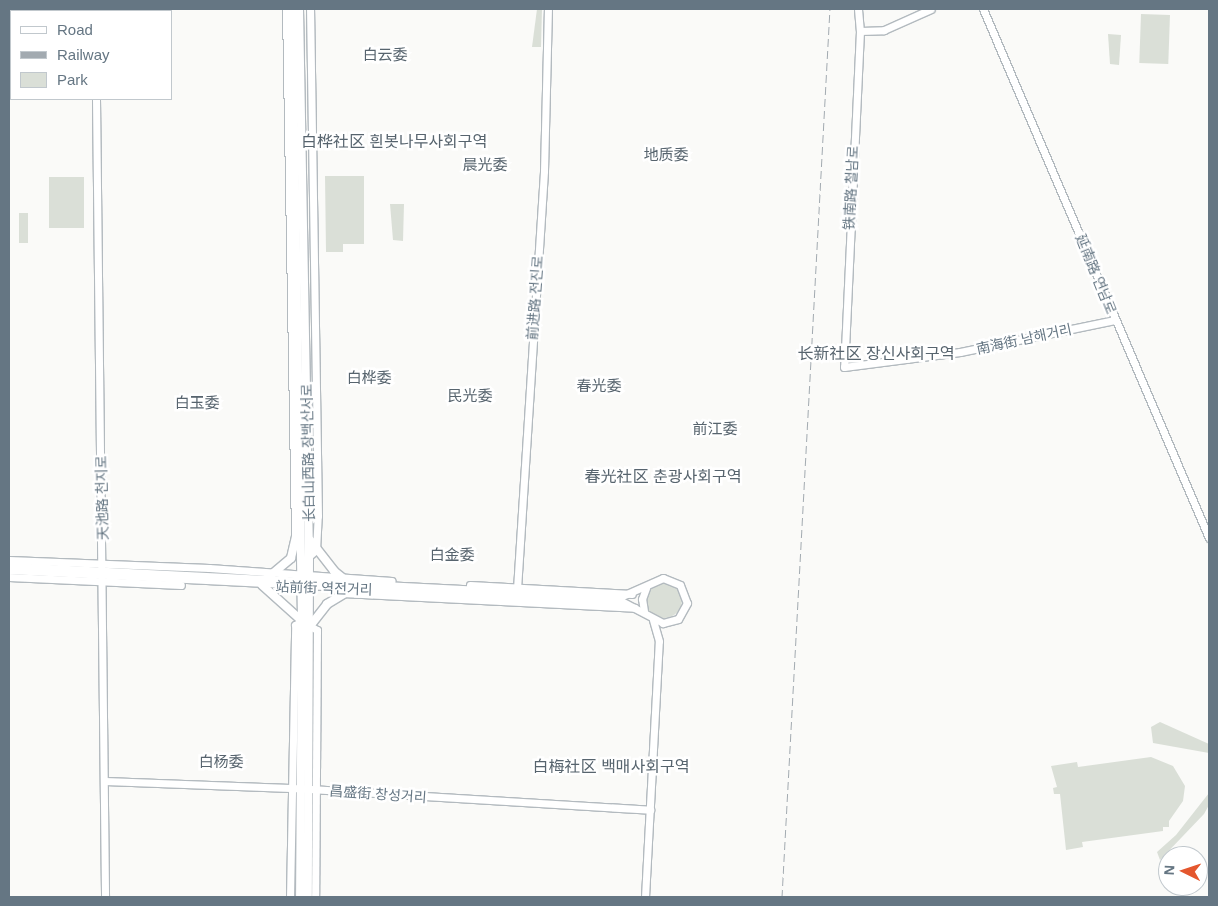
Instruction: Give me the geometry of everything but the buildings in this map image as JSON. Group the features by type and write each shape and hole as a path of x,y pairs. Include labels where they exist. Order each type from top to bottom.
{"main road":[{"name":"长白山西路 장백산서로","path":"292,9 296,390 300,524 305,584 314,628 313,789 308,897"},
{"name":"长白山西路 장백산서로","path":"299,9 310,556 302,620 300,897"},
{"path":"300,524 294,536 291,558 266,580 272,590 302,620"},
{"path":"309,540 351,587 321,610 314,628"}],"street":[{"path":"286,9 296,390 294,536"},
{"path":"310,9 316,550 310,556"},
{"name":"前进路 전진로","path":"517,590 544,171 548,9"},
{"name":"铁南路 철남로","path":"844,367 860,30 858,9"},
{"path":"860,30 884,30 931,9"},
{"name":"延南路 연남로","path":"983,9 1209,538"},
{"name":"天池路 천지로","path":"96,100 103,573 105,897"},
{"name":"南海街 남해거리","path":"844,367 881,365 960,352 1115,320"},
{"name":"站前街 역전거리","path":"9,560 103,573"},
{"name":"站前街 역전거리","path":"9,566 103,573 272,590 342,578 620,597 646,588 663,578 674,580 683,588 687,599 685,610 670,623"},
{"name":"站前街 역전거리","path":"9,576 209,568 266,580 305,584 341,593 641,609"},
{"name":"站前街 역전거리","path":"9,570 266,580 351,587 621,602 641,609"},
{"path":"351,587 365,579"},
{"name":"站前街 역전거리","path":"351,587 517,590"},
{"path":"646,588 641,609 652,620 659,641 646,897"},
{"name":"长白山西路 장백산서로","path":"290,897 295,625 302,620"},
{"path":"652,620 670,623 659,641"},
{"name":"昌盛街 창성거리","path":"105,781 301,788 650,810"},
{"name":"长白山西路 장백산서로","path":"313,789 315,897"}],"green space":[{"path":"537,9 542,9 541,47 532,47"},
{"path":"1141,14 1170,15 1168,64 1139,63"},
{"path":"1108,34 1121,35 1119,65 1110,64"},
{"path":"325,176 364,176 364,244 343,244 343,252 326,252"},
{"path":"49,177 84,177 84,228 49,228"},
{"path":"390,204 404,204 403,241 393,240"},
{"path":"19,213 28,213 28,243 19,243"},
{"path":"664,582 671,583 677,587 681,593 681,607 677,613 671,617 664,618 657,617 651,613 647,607 646,600 647,593 651,587 657,583"},
{"path":"1160,722 1209,744 1209,753 1153,743 1151,727"},
{"path":"1151,757 1173,766 1185,786 1183,801 1169,821 1169,827 1163,827 1163,831 1082,842 1083,847 1066,850 1060,794 1054,794 1053,788 1057,787 1051,766 1077,762 1078,767"},
{"path":"1209,793 1209,805 1204,814 1173,846 1164,846 1176,835"}],"railway":[{"path":"782,897 830,9"}],"district":[{"name":"白云委","path":"385,55"},
{"name":"白桦社区 흰봇나무사회구역","path":"394,142"},
{"name":"地质委","path":"666,155"},
{"name":"晨光委","path":"485,165"},
{"name":"长新社区 장신사회구역","path":"876,354"},
{"name":"白桦委","path":"369,378"},
{"name":"春光委","path":"599,386"},
{"name":"民光委","path":"470,396"},
{"name":"白玉委","path":"197,403"},
{"name":"前江委","path":"715,429"},
{"name":"春光社区 춘광사회구역","path":"663,477"},
{"name":"白金委","path":"452,555"},
{"name":"白杨委","path":"221,762"},
{"name":"白梅社区 백매사회구역","path":"611,767"}]}
